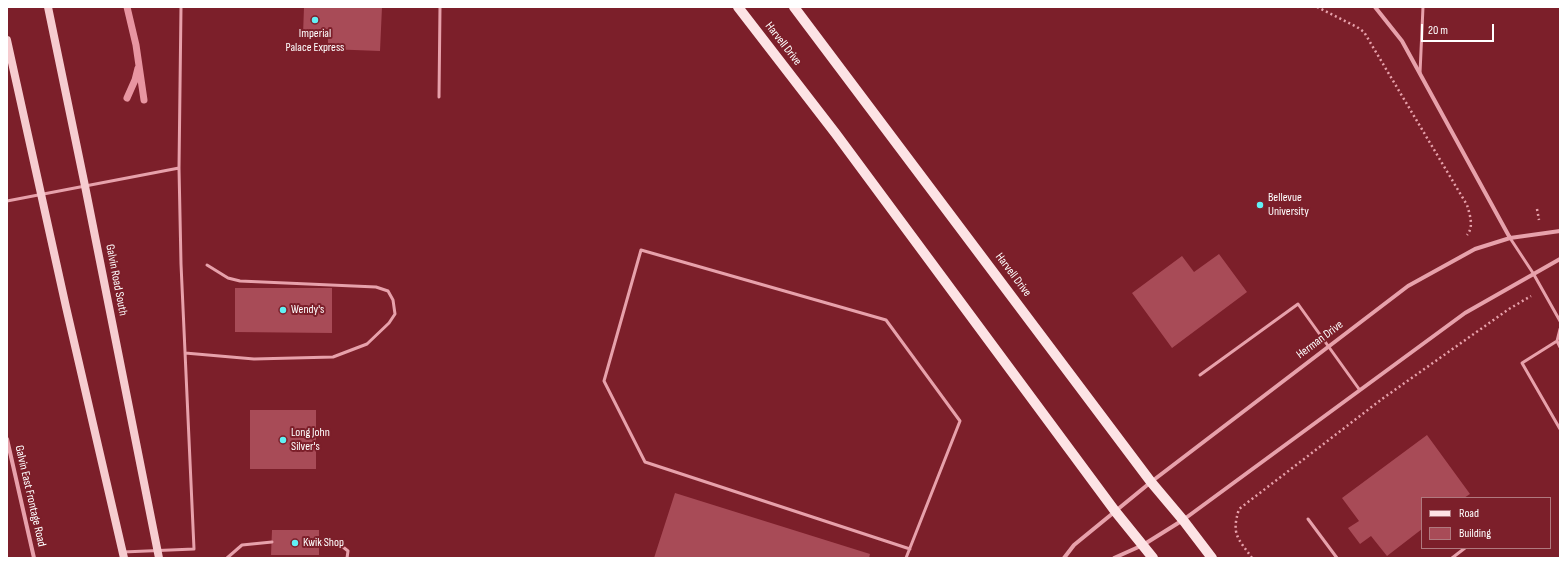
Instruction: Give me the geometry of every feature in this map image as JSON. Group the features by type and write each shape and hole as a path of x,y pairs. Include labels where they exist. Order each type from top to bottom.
{"main road":[{"name":"Galvin Road South","path":"48,7 158,554"},
{"name":"Harvell Drive","path":"738,7 841,140 1115,511 1153,558"},
{"name":"Harvell Drive","path":"794,7 1151,482 1212,558"},
{"path":"7,40 124,555"}],"street":[{"path":"1375,7 1402,41 1510,238"},
{"name":"Herman Drive","path":"1064,558 1074,545 1151,482 1408,286 1475,249 1510,238 1560,231"},
{"path":"1114,558 1143,546 1183,520 1359,389 1465,313 1560,259"},
{"name":"Galvin East Frontage Road","path":"7,438 34,558"}],"lane":[{"path":"124,555 158,554 194,549 185,353 179,168 182,7"},
{"path":"439,97 440,7"},
{"path":"1420,73 1423,7"},
{"path":"7,201 179,168"},
{"path":"1510,238 1533,273 1560,321"},
{"path":"906,558 910,549 960,421 886,320 641,250 604,381 645,462 910,549"},
{"path":"185,353 254,359 333,357 367,344 389,324 395,314 394,300 388,291 376,287 240,281 228,278 207,265"},
{"path":"1200,375 1298,304 1359,389"},
{"path":"1560,329 1557,341 1560,347"},
{"path":"1557,341 1522,363 1560,429"},
{"path":"1308,519 1337,558"},
{"path":"227,558 242,545 272,542"},
{"path":"319,543 338,543 348,551 347,558"},
{"path":"1452,558 1464,549"}],"path":[{"path":"1316,7 1357,27 1364,32 1467,205 1471,218 1471,226 1470,232 1463,240"},
{"path":"1252,558 1235,533 1235,522 1239,509 1382,399 1509,309 1542,290"}],"building":[{"path":"304,7 382,7 380,51 328,49 328,36 303,35"},
{"path":"1219,254 1247,292 1172,348 1132,293 1182,256 1194,272"},
{"name":"Wendy's","path":"235,288 332,288 332,333 235,332"},
{"name":"Long John Silver's","path":"250,410 316,410 316,469 250,469"},
{"path":"1427,435 1470,494 1466,497 1421,497 1421,530 1387,556 1371,536 1360,544 1348,528 1359,521 1342,498"},
{"path":"675,493 870,554 869,558 654,558"},
{"name":"Kwik Shop","path":"272,530 319,530 319,555 271,555"}],"waterway":[{"path":"127,7 136,45 144,100"},
{"path":"127,98 135,80 138,68"}],"place":[{"name":"Imperial Palace Express","path":"315,20"},
{"name":"Bellevue University","path":"1260,205"},
{"name":"Wendy's","path":"283,310"},
{"name":"Long John Silver's","path":"283,440"},
{"name":"Kwik Shop","path":"295,543"}]}
